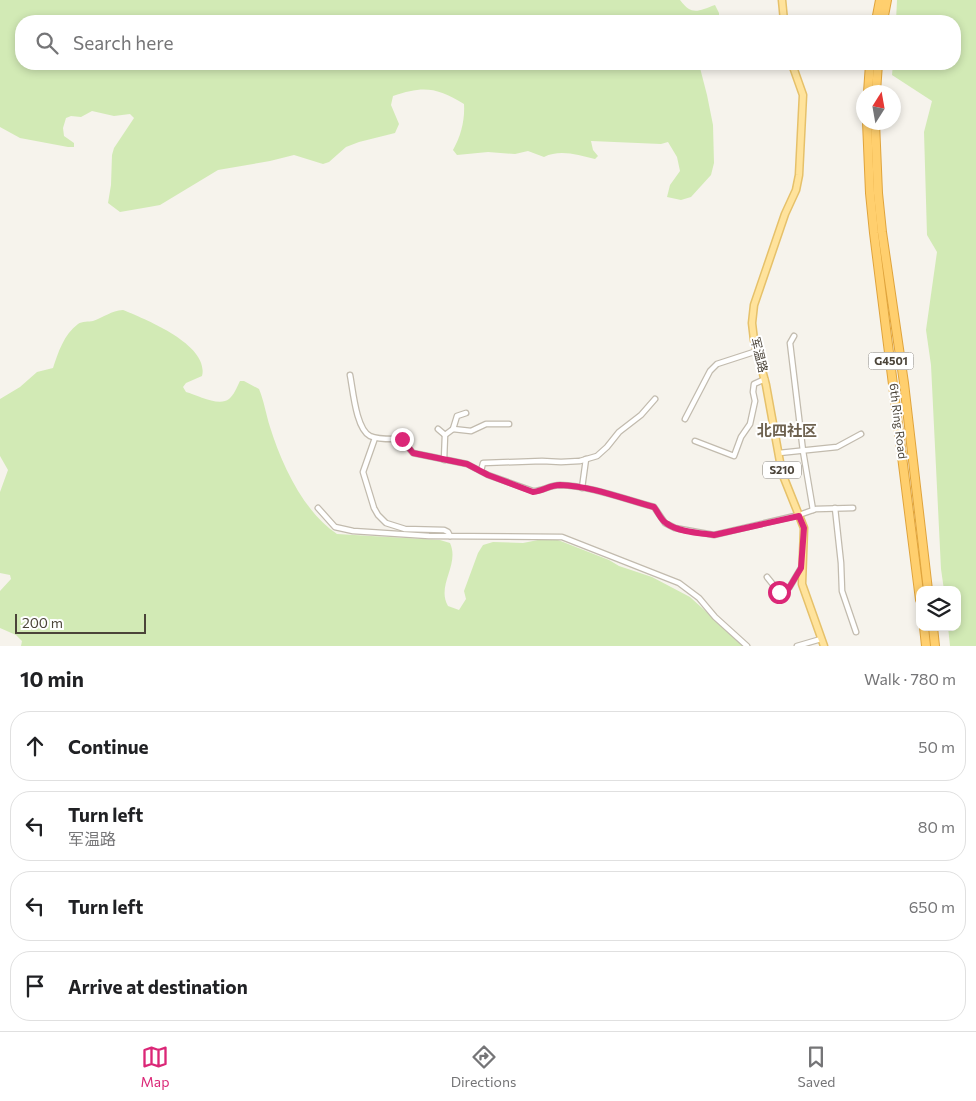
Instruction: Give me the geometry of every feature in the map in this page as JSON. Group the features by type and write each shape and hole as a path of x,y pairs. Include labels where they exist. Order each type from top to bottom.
{"highway":[{"path":"877,15 880,0"},
{"path":"884,15 887,0"},
{"path":"868,85 870,70"},
{"path":"876,85 878,70"},
{"name":"6th Ring Road","path":"867,130 871,201 918,586"},
{"name":"6th Ring Road","path":"875,130 882,232 904,383 927,586"},
{"path":"924,631 926,646"},
{"path":"933,631 935,646"}],"main road":[{"path":"782,0 783,15"},
{"name":"军温路","path":"794,70 803,95 799,175 796,190 785,214 754,305 752,323 765,379 782,473 804,528 801,568 802,584 823,643"}],"street":[{"path":"794,336 790,343 803,450 813,510"},
{"path":"685,418 710,371 717,364 757,351"},
{"path":"350,375 363,430 369,435 375,438 402,439 413,453 467,464 533,492 560,485 599,491 654,507 665,523 675,528 714,535 799,516 813,510 853,508"},
{"path":"695,442 734,456 741,437 750,424 754,401 754,384 765,379"},
{"path":"481,471 483,463 560,462 597,456 620,432 641,415 655,399"},
{"path":"445,435 453,429 458,416 466,413"},
{"path":"453,429 471,431 486,424 509,424"},
{"path":"438,429 445,435"},
{"path":"779,453 837,447 861,434"},
{"path":"444,460 445,435"},
{"path":"375,438 363,472 378,515 386,523 405,529 444,530 450,536"},
{"path":"582,488 586,459"},
{"path":"318,508 334,527 353,531 450,536 562,537 679,584 699,598 715,617 747,646"},
{"path":"835,508 842,591 856,632"},
{"path":"768,576 779,592 782,593 789,588 801,568"},
{"path":"797,646 823,643"}],"green space":[{"path":"0,0 680,0 688,8 696,11 715,5 719,13 719,15 15,15 15,70 701,70 713,125 714,163 711,175 691,197 681,200 667,197 670,185 680,171 677,157 668,142 661,144 591,141 593,150 598,156 595,159 563,153 544,157 528,151 515,154 488,152 457,155 453,150 462,128 464,104 445,94 429,90 413,91 393,96 391,105 399,124 395,133 346,147 329,162 323,164 294,155 218,170 160,205 120,212 108,203 112,155 114,148 134,118 130,114 114,116 92,111 81,117 71,116 66,118 63,128 64,136 74,143 74,147 20,138 0,127"},
{"path":"897,0 976,0 976,646 950,646 948,631 961,631 961,586 943,586 941,569 931,365 926,330 937,252 927,235 924,132 932,101 892,75 892,70 961,70 961,15 896,15"},
{"path":"123,310 174,335 196,354 202,365 202,376 186,383 183,387 186,392 220,402 231,397 240,381 244,381 259,389 275,442 295,486 314,513 337,534 440,540 450,543 452,559 445,590 448,606 459,610 466,599 464,591 478,553 483,545 493,542 523,543 543,539 558,540 609,560 619,566 652,577 690,597 744,646 21,646 22,641 16,635 0,628 0,591 11,579 10,575 0,573 0,492 8,470 0,456 0,399 20,387 37,372 53,368 65,338 78,324 93,321"}],"district":[{"name":"北四社区","path":"787,431"}],"route":[{"path":"402,439 413,453 467,464 488,475 533,492 560,485 599,491 654,507 665,523 675,528 700,533 714,535 799,516 804,528 801,568 789,588 782,593 779,592"}]}
